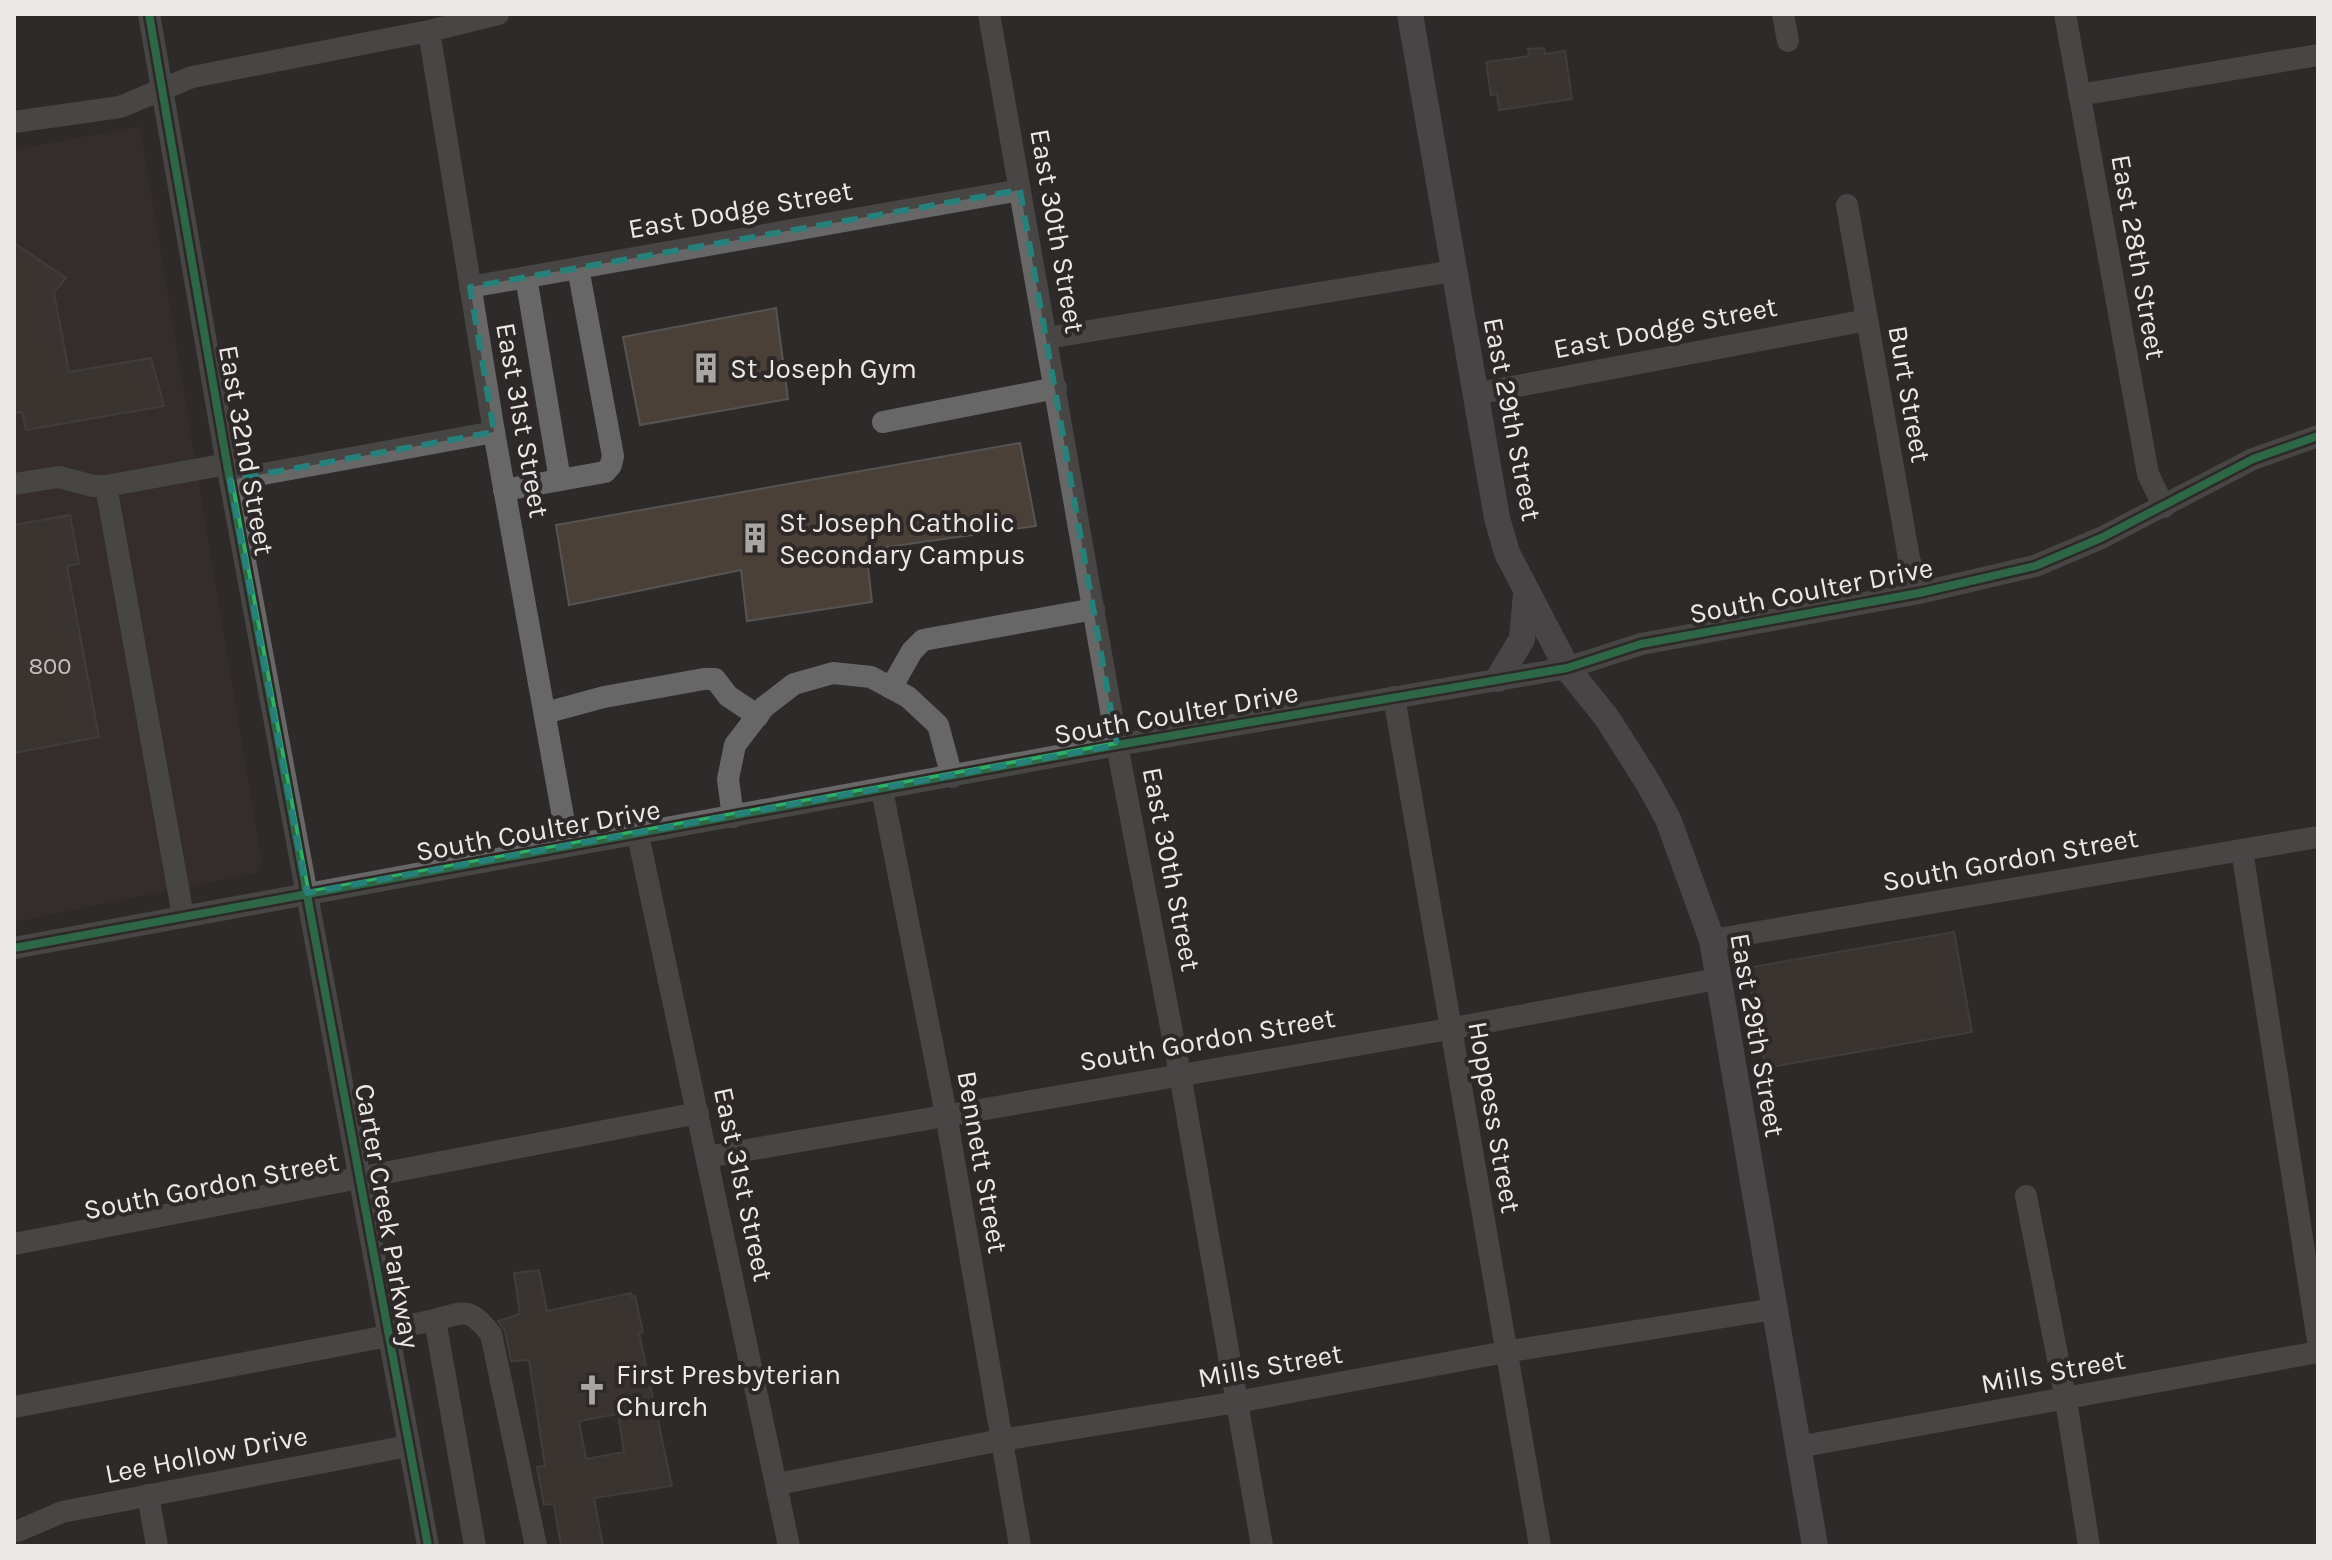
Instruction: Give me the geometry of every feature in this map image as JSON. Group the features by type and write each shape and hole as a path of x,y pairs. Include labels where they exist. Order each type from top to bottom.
{"main road":[{"name":"East 29th Street","path":"1410,14 1497,518 1507,553 1567,668 1607,718 1668,819 1712,940 1815,1546"},
{"path":"1498,679 1522,639 1526,594"}],"street":[{"name":"East 32nd Street","path":"149,14 228,472 307,893"},
{"path":"14,122 120,107 192,77 429,31 498,14"},
{"name":"East 30th Street","path":"989,14 1262,1546"},
{"path":"1783,14 1788,41"},
{"name":"East 28th Street","path":"2065,14 2148,474 2164,507"},
{"name":"East 31st Street","path":"429,31 494,432 563,817"},
{"path":"2079,95 2318,55"},
{"name":"East Dodge Street","path":"470,287 1020,190"},
{"name":"Burt Street","path":"1847,205 1909,558 1919,593"},
{"path":"504,490 605,472 611,465 613,456 578,268"},
{"path":"1047,338 1453,271"},
{"path":"526,277 560,480"},
{"name":"East Dodge Street","path":"1475,394 1867,320"},
{"path":"883,422 1056,388"},
{"path":"14,484 59,477 93,486 106,486 228,472 494,432"},
{"name":"South Coulter Drive","path":"14,948 1117,745 1567,668 1641,644 1919,593 2035,566 2164,507 2253,459 2318,436"},
{"path":"106,486 183,916"},
{"path":"891,688 912,651 923,640 1094,609"},
{"path":"733,817 728,779 735,745 764,707 794,684 833,673 871,677 908,697 938,725 952,777"},
{"path":"545,713 604,697 715,679 728,696 758,716"},
{"name":"Hoppess Street","path":"1394,697 1540,1546"},
{"name":"Bennett Street","path":"882,790 946,1114 1020,1546"},
{"name":"East 31st Street","path":"638,835 789,1546"},
{"name":"South Gordon Street","path":"1712,940 2318,837"},
{"path":"2242,850 2318,1341"},
{"name":"Carter Creek Parkway","path":"307,893 428,1546"},
{"name":"South Gordon Street","path":"707,1157 1449,1029 1717,979"},
{"name":"South Gordon Street","path":"14,1244 698,1113"},
{"path":"2026,1196 2066,1400 2089,1546"},
{"name":"Mills Street","path":"778,1484 1001,1440 1237,1402 1505,1352 1774,1309"},
{"path":"14,1407 387,1333 461,1312 476,1316 491,1334 536,1546"},
{"path":"435,1320 475,1546"},
{"name":"Mills Street","path":"1798,1447 2318,1352"},
{"name":"Lee Hollow Drive","path":"19,1532 62,1512 408,1446"},
{"path":"148,1495 157,1546"}],"highlighted area":[{"path":"1020,190 1117,745 307,893 230,480 494,432 470,287"}],"shaded area":[{"path":"140,126 262,863 257,873 14,922 14,150"}],"building":[{"path":"1544,48 1545,54 1565,51 1572,99 1499,110 1497,94 1491,95 1486,62 1529,56 1528,49"},
{"path":"14,243 66,278 54,293 69,372 151,358 164,406 26,430 22,412 14,413"},
{"name":"St Joseph Gym","path":"776,308 788,399 640,425 623,337"},
{"name":"St Joseph Catholic Secondary Campus","path":"1020,443 1036,526 866,550 872,602 747,621 741,570 569,605 556,525"},
{"path":"70,515 79,564 67,566 99,737 14,753 14,525"},
{"path":"1954,932 1972,1032 1765,1068 1747,968"},
{"name":"First Presbyterian Church","path":"539,1270 547,1311 631,1293 631,1297 635,1296 643,1332 639,1333 672,1486 594,1498 603,1546 561,1546 554,1504 544,1505 537,1467 545,1466 529,1360 511,1361 505,1331 498,1321 520,1314 514,1273","holes":["618,1414 624,1452 586,1459 579,1421"]}],"cycle path":[{"path":"149,14 227,464 428,1546"},
{"path":"14,948 1117,745 1567,668 1641,644 1919,593 2035,566 2101,538 2253,459 2318,436"}],"place":[{"name":"St Joseph Gym","path":"706,368"},
{"name":"St Joseph Catholic Secondary Campus","path":"755,538"},
{"name":"First Presbyterian Church","path":"592,1390"}]}
